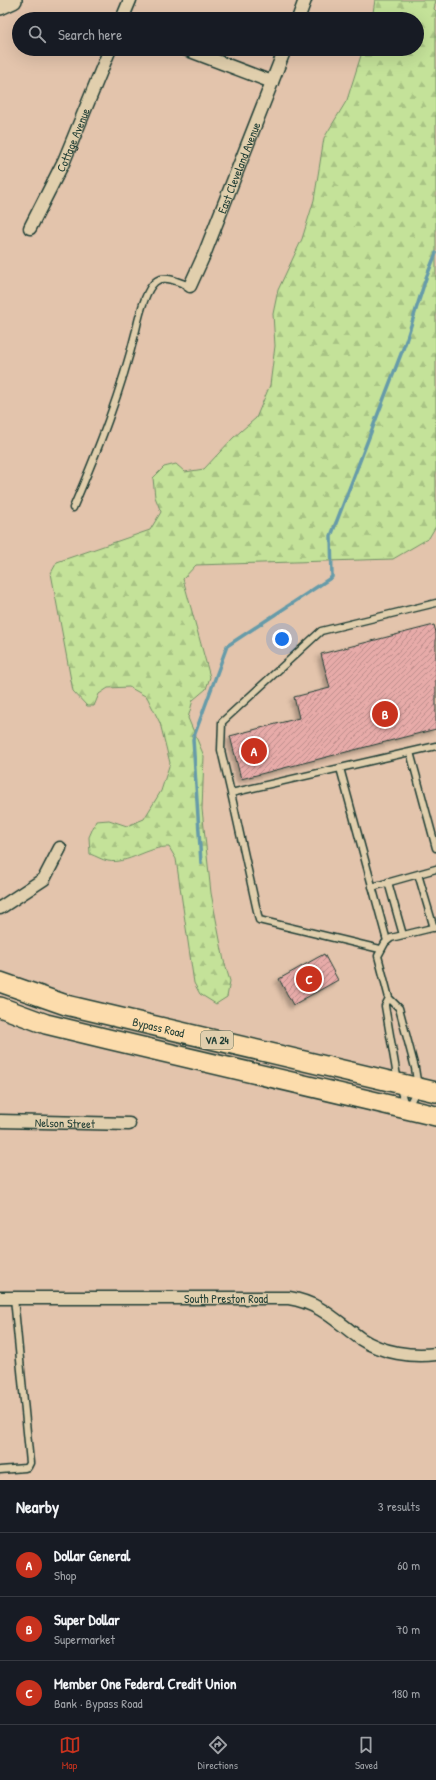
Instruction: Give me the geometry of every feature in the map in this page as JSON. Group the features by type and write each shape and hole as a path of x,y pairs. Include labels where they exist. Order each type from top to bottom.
{"main road":[{"name":"Bypass Road","path":"0,982 66,1005 427,1089"},
{"name":"Bypass Road","path":"0,1007 46,1024 436,1116"}],"street":[{"path":"0,6 14,0"},
{"path":"0,16 14,0"},
{"path":"125,12 130,0"},
{"path":"301,12 306,0"},
{"name":"Cottage Avenue","path":"30,228 64,162 107,56"},
{"path":"203,56 272,82"},
{"name":"East Cleveland Avenue","path":"190,286 204,255 283,56"},
{"path":"0,908 44,879 60,848"},
{"name":"Nelson Street","path":"0,1121 129,1124"},
{"name":"South Preston Road","path":"0,1298 290,1298 303,1300 315,1305 373,1346 391,1352 413,1355 436,1354"}],"lane":[{"path":"73,508 100,447 115,405 131,352 138,320 152,285 159,279 165,278 190,286"},
{"path":"380,950 259,920 221,750 222,722 321,631 436,603"},
{"path":"231,793 436,746"},
{"path":"410,752 436,848"},
{"path":"340,768 387,941"},
{"path":"372,887 436,869"},
{"path":"389,998 385,1006 398,1082 407,1109 427,1089 399,1008 389,998 379,962 380,950 391,938 435,927 418,874"},
{"path":"388,882 403,935"},
{"path":"0,1470 25,1468 28,1467 30,1463 14,1298"}],"green space":[{"path":"375,0 436,0 434,9 436,11 436,526 429,538 393,559 196,565 183,579 210,677 206,689 193,700 188,718 204,756 202,809 211,893 224,961 230,981 227,997 216,1004 200,994 194,983 176,859 169,847 161,847 115,862 90,854 89,837 96,821 109,820 127,826 144,819 161,791 170,763 160,723 147,697 129,687 108,688 99,694 94,706 87,706 73,691 51,573 57,562 150,530 161,512 155,497 153,478 164,467 176,464 185,472 204,469 233,438 256,418 270,385 275,346 273,314 278,290 302,239 314,200 324,138 347,100 361,56 424,56 424,12 373,12"}],"building":[{"path":"434,625 436,632 436,729 241,779 230,736 299,718 294,697 330,688 321,654"},
{"path":"324,954 338,980 293,1005 279,979"}],"waterway":[{"path":"201,863 193,739 227,646 332,577 331,536 406,341 426,278 436,253"}],"place":[{"name":"Super Dollar","path":"385,714"},
{"name":"Dollar General","path":"254,751"},
{"name":"Member One Federal Credit Union","path":"309,979"}]}
